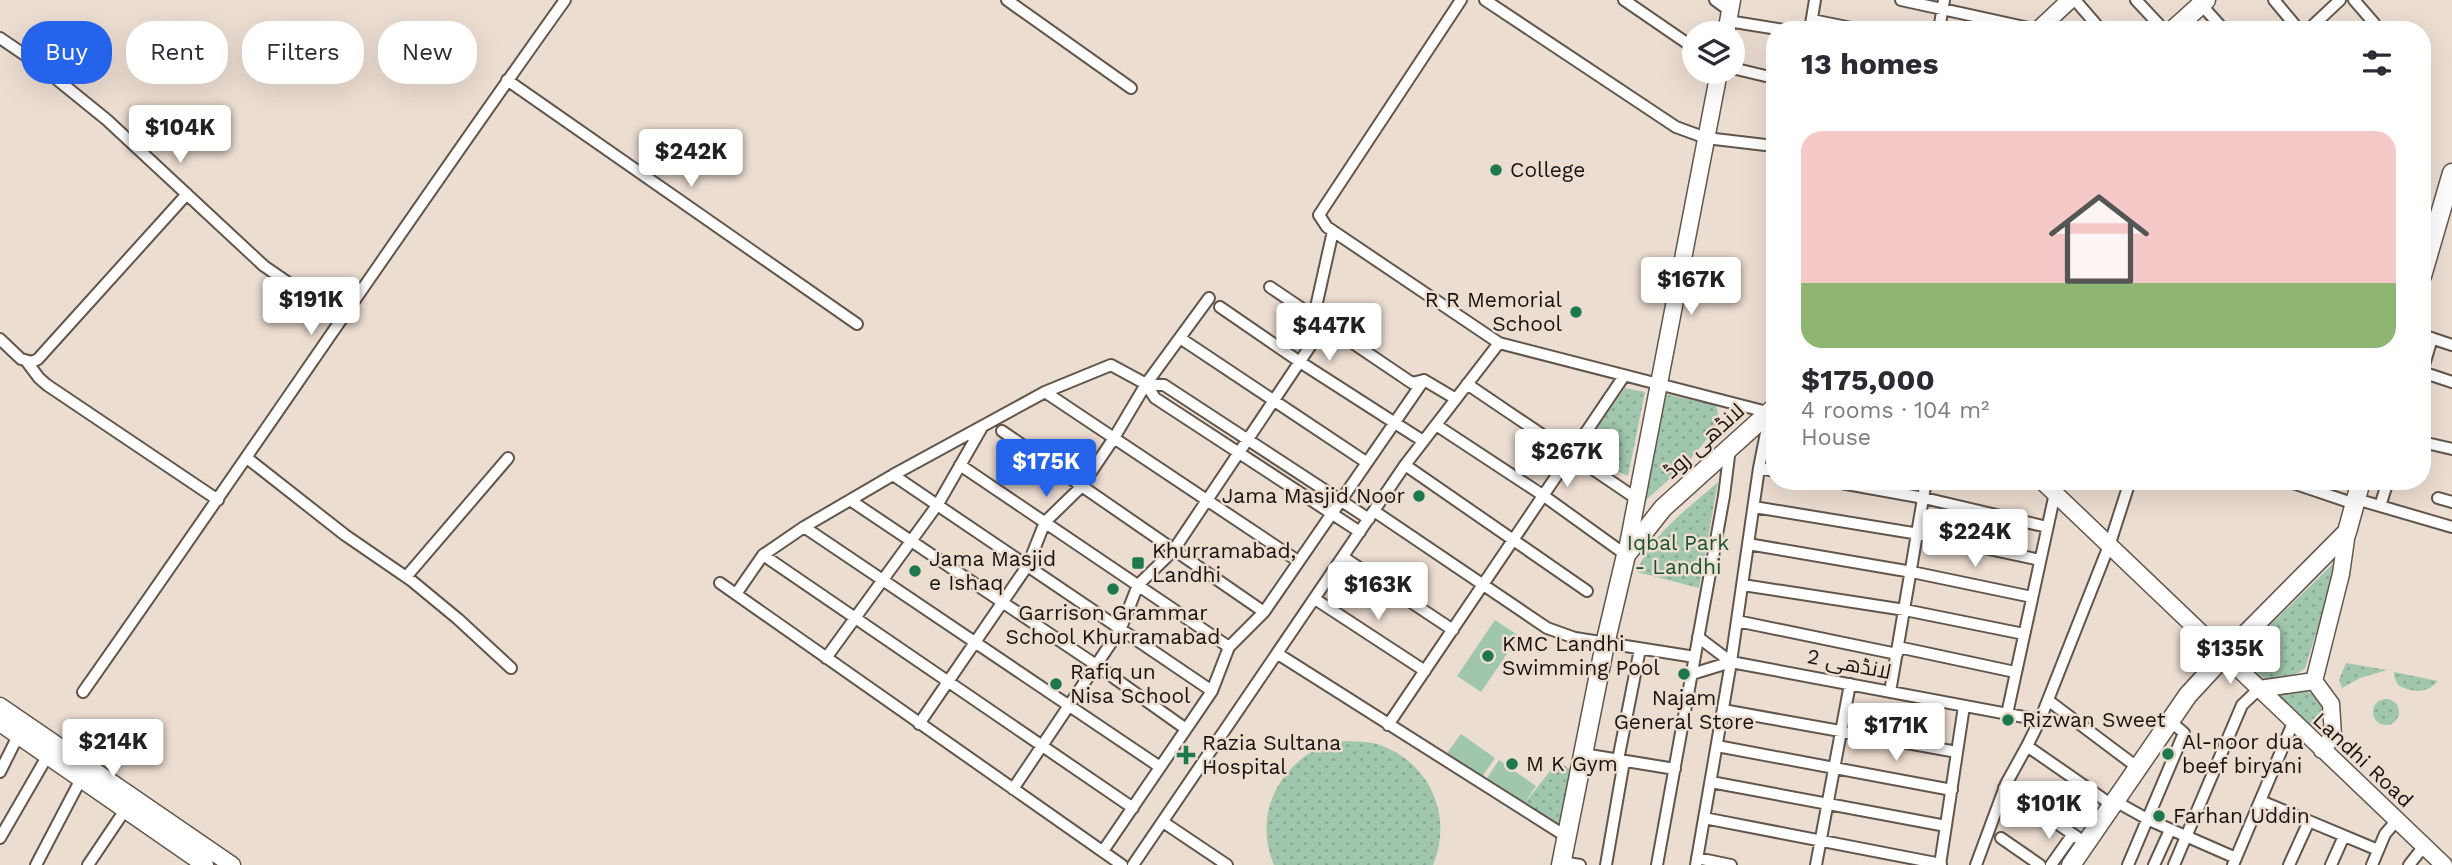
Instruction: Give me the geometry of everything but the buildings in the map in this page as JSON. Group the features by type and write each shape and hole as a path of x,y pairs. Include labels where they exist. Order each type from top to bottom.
{"main road":[{"path":"2182,21 2201,1"},
{"path":"2431,228 2452,173"},
{"name":"لانڈھی روڈ","path":"1561,863 1605,644 1626,555 1663,508 1766,417"},
{"path":"2071,865 2079,838 2113,803 2188,695 2347,532 2357,495"}],"street":[{"path":"83,692 565,0"},
{"path":"1007,0 1131,88"},
{"path":"1461,0 1319,215 1333,231 1499,343 1659,385 1766,409"},
{"path":"1485,0 1676,127 1706,138 1766,145"},
{"path":"1625,0 1682,39"},
{"path":"1715,0 1729,16 1766,25"},
{"path":"1812,21 1815,0"},
{"path":"1901,0 1943,4 2005,21"},
{"path":"2048,21 2070,0"},
{"path":"2075,0 2093,21"},
{"path":"2136,0 2156,21"},
{"path":"2274,0 2292,21"},
{"path":"2318,21 2340,0"},
{"path":"2354,0 2372,21"},
{"path":"2201,1 2217,21"},
{"path":"0,38 38,64 107,120 264,265 344,316"},
{"path":"1745,71 1766,76"},
{"path":"508,80 857,324"},
{"path":"1436,425 1544,496 1626,555 1716,84"},
{"path":"27,362 38,359 46,351 85,304 187,194"},
{"path":"1325,324 1316,307 1333,231"},
{"path":"1270,287 1412,383 1424,380 1456,399"},
{"path":"919,724 1028,565 1045,522 1081,487 1146,384 1209,299"},
{"path":"1220,307 1423,441"},
{"path":"1013,789 1121,628 1138,585 1173,551 1325,324"},
{"path":"1180,338 1366,462"},
{"path":"2431,338 2452,345"},
{"path":"0,339 27,362 47,385 218,500"},
{"path":"1133,865 1405,465 1499,343"},
{"path":"736,594 763,555 804,527 1045,392 1111,365 1146,384 1164,385 1340,500 1372,515 1484,584 1547,628 1575,638 1605,644 1695,657"},
{"path":"2431,375 2452,382"},
{"path":"1388,725 1624,376"},
{"path":"1103,851 1212,691 1230,647 1264,612 1424,380"},
{"path":"1146,384 1155,398 1360,532"},
{"path":"1467,384 1637,499"},
{"path":"1045,392 1298,561"},
{"path":"826,658 937,504 982,427"},
{"path":"1002,431 1264,612"},
{"path":"1731,865 1697,862 1731,662 1759,468 1766,440"},
{"path":"2431,444 2452,449"},
{"path":"1657,865 1724,496 1730,448"},
{"path":"247,458 345,535 406,577 458,619 511,668"},
{"path":"406,577 508,458"},
{"path":"1405,465 1587,591"},
{"path":"960,466 1230,647"},
{"path":"1759,468 1766,469"},
{"path":"893,475 1212,691"},
{"path":"1880,490 2047,527"},
{"path":"1890,692 1925,490"},
{"name":"Landhi Road","path":"2052,490 2444,865"},
{"path":"1976,865 2004,788 2049,701 2110,544 2127,490"},
{"path":"2332,490 2357,495 2380,506 2452,527"},
{"path":"2380,506 2385,490"},
{"path":"2007,713 2055,493"},
{"path":"2438,498 2452,502"},
{"path":"850,500 1096,665 1186,729"},
{"path":"1754,507 1919,534 2040,560"},
{"path":"804,527 1160,767"},
{"path":"2314,681 2341,574 2347,532"},
{"path":"1748,544 1912,572 2032,597"},
{"path":"763,555 1133,808"},
{"path":"1343,556 1453,630"},
{"path":"720,583 1122,865"},
{"path":"1742,585 1905,610 2024,634"},
{"path":"1315,599 1425,671"},
{"path":"1737,621 2015,673"},
{"path":"1698,637 1731,662"},
{"path":"1606,865 1640,649"},
{"path":"1278,654 1567,837"},
{"path":"1692,674 1731,662"},
{"name":"لانڈھی 2","path":"1731,662 2041,720"},
{"path":"2174,865 2242,705 2259,689 2314,681"},
{"path":"2314,681 2331,704 2333,736 2322,750"},
{"path":"1816,865 1850,684"},
{"path":"2049,701 2137,767"},
{"path":"0,706 232,865"},
{"path":"1704,818 1940,864 1964,706"},
{"path":"1723,710 1957,752"},
{"path":"2128,865 2184,733 2170,721"},
{"path":"2027,746 2113,803 2234,861 2293,723"},
{"path":"1,726 48,755 205,865"},
{"path":"0,772 18,736"},
{"path":"1717,746 1952,790"},
{"path":"1583,754 1675,769"},
{"path":"0,838 48,755"},
{"path":"36,865 82,779"},
{"path":"1711,782 1946,826"},
{"path":"2004,788 2079,838 2051,865"},
{"path":"2261,801 2378,850"},
{"path":"88,865 125,810"},
{"path":"2372,865 2385,834 2397,820"},
{"path":"2289,865 2309,821"},
{"path":"1163,822 1227,865"},
{"path":"2154,865 2170,830"},
{"path":"2331,865 2344,836"},
{"path":"2001,838 2040,865"},
{"path":"2409,865 2424,846"},
{"path":"1561,863 1580,865"}],"green space":[{"path":"1625,388 1645,392 1628,476 1580,453"},
{"path":"1664,394 1716,406 1717,417 1713,430 1691,458 1643,503"},
{"name":"Iqbal Park - Landhi","path":"1718,482 1699,588 1637,572 1661,534"},
{"path":"2340,557 2305,668 2281,680 2263,677 2239,655"},
{"name":"KMC Landhi Swimming Pool","path":"1495,620 1519,636 1481,692 1457,676"},
{"path":"2346,663 2387,670 2360,678 2342,688 2339,680"},
{"path":"2394,672 2438,681 2424,690 2409,690 2398,685"},
{"path":"2300,689 2318,699 2328,717 2309,727 2277,696"},
{"path":"2386,699 2396,702 2399,712 2396,722 2386,725 2376,722 2373,712 2376,702"},
{"path":"1461,734 1495,758 1482,777 1447,753"},
{"path":"1345,741 1373,743 1395,752 1411,763 1423,777 1438,809 1439,846 1433,865 1274,865 1266,832 1271,800 1278,786 1299,761 1313,751"},
{"path":"1499,760 1536,786 1524,804 1487,778"},
{"path":"1558,761 1571,770 1560,826 1524,804"}],"place":[{"name":"College","path":"1496,170"},
{"name":"R R Memorial School","path":"1576,312"},
{"name":"Jama Masjid Noor","path":"1419,496"},
{"name":"Khurramabad, Landhi","path":"1138,563"},
{"name":"Jama Masjid e Ishaq","path":"915,571"},
{"name":"Garrison Grammar School Khurramabad","path":"1113,589"},
{"name":"KMC Landhi Swimming Pool","path":"1488,656"},
{"name":"Najam General Store","path":"1684,674"},
{"name":"Rafiq un Nisa School","path":"1056,684"},
{"name":"Rizwan Sweet","path":"2008,720"},
{"name":"Al-noor dua beef biryani","path":"2168,754"},
{"name":"Razia Sultana Hospital","path":"1186,755"},
{"name":"M K Gym","path":"1512,764"},
{"name":"Farhan Uddin","path":"2159,816"}]}
